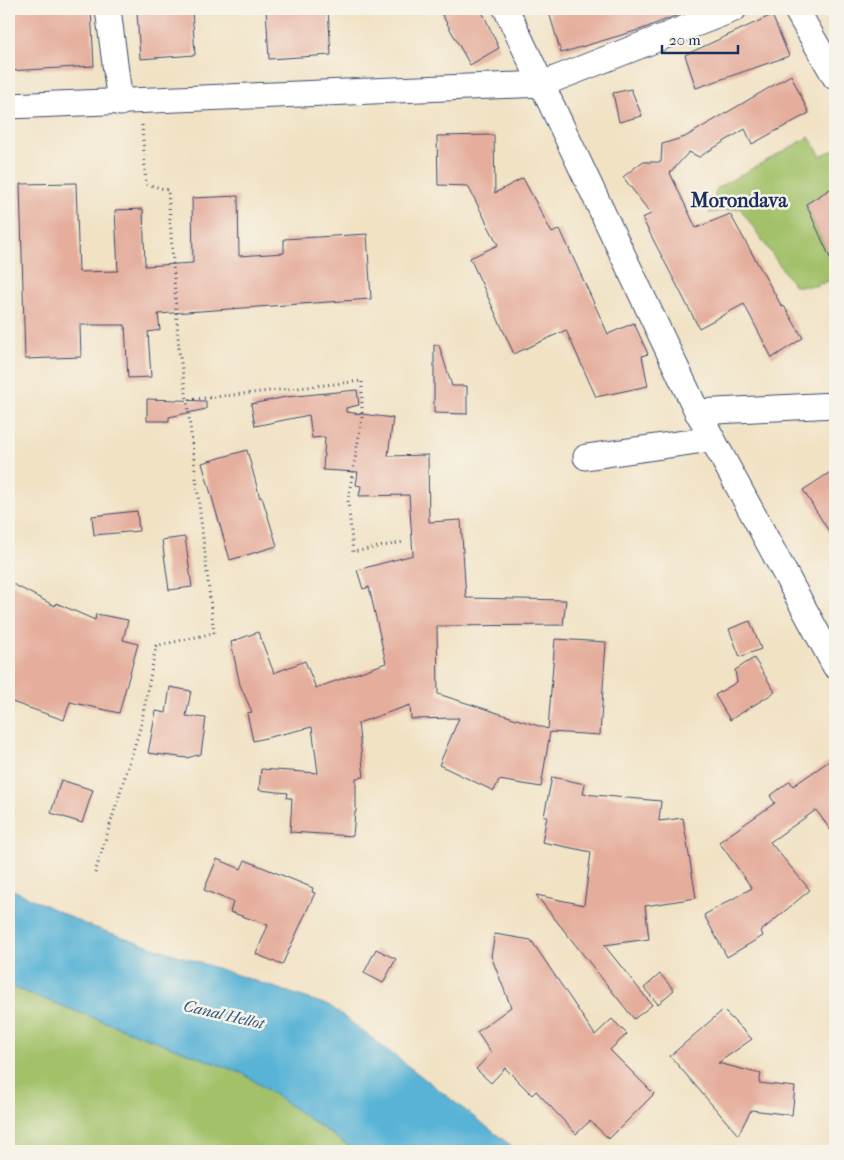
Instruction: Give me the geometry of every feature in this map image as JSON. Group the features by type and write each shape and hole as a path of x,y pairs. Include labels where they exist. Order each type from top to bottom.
{"street":[{"path":"108,9 130,102"},
{"path":"506,9 697,412 835,666"},
{"path":"9,106 542,84 734,9"},
{"path":"796,9 835,77"},
{"path":"697,412 835,406"},
{"path":"586,457 712,439"}],"path":[{"path":"95,873 141,725 156,646 214,633 187,400 179,351 168,190 146,184 130,102"},
{"path":"187,400 362,381 362,418 348,500 353,552 404,542"}],"green space":[{"path":"809,137 821,156 835,149 835,186 806,205 827,251 835,248 835,278 816,286 794,286 740,208 709,213 717,188"},
{"path":"9,986 244,1074 356,1151 9,1151"}],"water":[{"name":"Canal Hellot","path":"9,888 87,925 330,1006 518,1151 356,1151 244,1074 9,986"}],"building":[{"path":"9,9 91,9 94,66 9,71"},
{"path":"192,9 195,55 140,59 137,12"},
{"path":"266,9 328,9 331,55 269,59"},
{"path":"439,9 481,9 499,48 470,65"},
{"path":"548,9 693,9 642,29 561,53"},
{"path":"772,15 789,56 696,88 685,55"},
{"path":"791,75 809,113 752,144 745,129 699,157 689,152 670,173 696,228 730,214 782,307 784,306 803,338 772,358 744,304 699,328 642,218 651,214 623,177 642,162 661,162 662,144 685,137"},
{"path":"631,89 642,116 619,122 613,93"},
{"path":"494,135 495,193 523,178 552,233 560,229 608,334 634,323 648,354 642,356 648,386 596,397 566,330 514,354 470,258 498,245 468,186 438,185 437,136"},
{"path":"76,183 79,272 118,271 115,210 143,209 145,266 193,263 192,198 238,196 239,256 284,253 284,239 367,234 371,299 158,314 160,330 148,332 151,377 128,378 125,325 80,325 81,357 25,359 20,184"},
{"path":"835,186 835,269 806,204"},
{"path":"434,345 439,345 452,386 467,386 467,414 434,413"},
{"path":"357,390 359,405 346,408 346,412 393,418 388,456 428,455 429,522 461,520 466,598 566,600 563,625 437,626 438,694 548,729 555,639 606,642 600,735 550,732 541,787 499,780 494,791 439,765 459,718 411,719 410,705 358,723 364,777 356,778 356,812 353,836 290,832 292,798 287,798 288,793 259,790 261,769 318,773 312,727 253,741 247,713 252,712 240,685 231,642 258,632 274,673 305,661 316,688 386,663 369,587 363,589 357,570 413,555 409,495 359,496 361,486 356,485 358,472 323,470 325,437 312,438 309,415 255,426 251,404 286,397"},
{"path":"147,399 206,401 206,409 169,417 169,421 147,421"},
{"path":"247,450 260,498 262,497 277,546 230,560 202,463"},
{"path":"835,469 835,541 803,490"},
{"path":"137,511 139,531 94,535 92,516"},
{"path":"185,537 192,587 169,590 162,540"},
{"path":"9,582 55,606 56,603 95,620 96,614 128,620 123,640 138,644 119,713 70,702 64,720 9,701"},
{"path":"750,621 761,649 740,657 729,629"},
{"path":"754,658 775,692 730,720 715,695 737,682 735,670"},
{"path":"170,687 191,691 186,716 206,718 201,754 187,758 148,753 156,711 166,713"},
{"path":"835,757 835,836 816,810 770,842 810,890 761,931 763,936 727,957 704,915 752,888 719,842 775,803 770,796 790,781 793,786"},
{"path":"552,777 585,784 583,794 661,801 659,821 683,818 696,898 645,906 649,939 604,945 652,1005 634,1019 536,895 584,905 591,852 542,842 547,816 544,816"},
{"path":"61,780 93,790 82,823 51,813"},
{"path":"217,859 241,869 245,860 313,888 312,892 315,893 282,965 256,954 268,925 230,912 233,902 204,890"},
{"path":"495,934 531,940 595,1035 612,1019 627,1034 610,1050 654,1094 609,1139 590,1121 576,1134 536,1091 532,1095 505,1068 491,1083 476,1069 491,1053 477,1032 511,1007 491,956"},
{"path":"376,949 396,959 383,983 364,973"},
{"path":"660,974 674,990 658,1004 644,988"},
{"path":"723,1010 752,1039 718,1063 761,1074 759,1083 795,1087 792,1115 751,1110 738,1135 670,1056"}],"district":[{"name":"Morondava","path":"739,200"}]}
